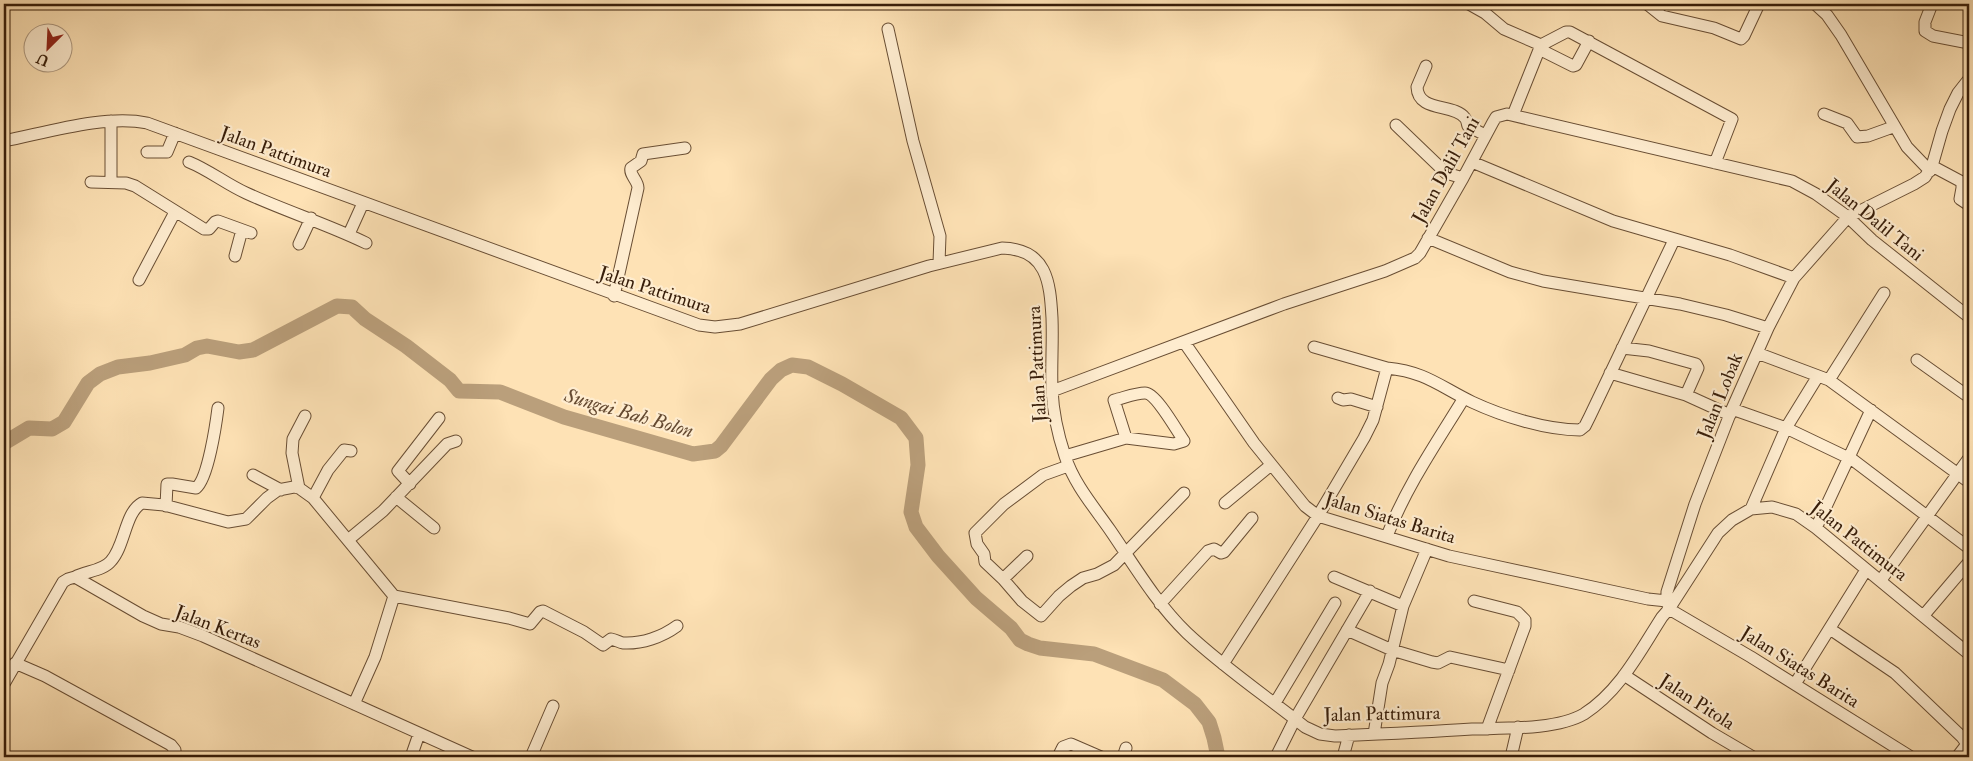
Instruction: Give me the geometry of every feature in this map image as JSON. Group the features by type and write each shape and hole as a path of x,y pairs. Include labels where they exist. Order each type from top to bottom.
{"street":[{"path":"1469,4 1485,13 1504,29 1573,66 1576,65 1589,40"},
{"path":"1647,4 1662,16 1714,28 1741,39 1759,4"},
{"path":"1815,4 1827,15 1841,35 1871,83 1893,127 1906,147 1931,168 1962,182 1960,199 1969,205"},
{"path":"1932,4 1925,22 1926,31 1933,36 1969,42"},
{"path":"888,29 913,141 940,236 942,262"},
{"path":"1513,115 1540,47 1568,31 1589,40 1732,119 1715,163"},
{"path":"1426,66 1417,87 1422,98 1438,108 1448,109 1460,114 1465,118 1468,126 1485,135"},
{"path":"1848,217 1914,184 1931,168 1950,109 1958,93 1969,79"},
{"path":"1824,114 1847,123 1857,137 1868,136 1893,127"},
{"name":"Jalan Dalil Tani","path":"1052,391 1284,304 1408,262 1420,253 1472,162 1485,135 1496,117 1501,115 1513,115 1792,181 1816,194 1848,217 1872,240 1969,317"},
{"name":"Jalan Pattimura","path":"4,141 111,121 136,120 683,321 715,327 740,324 942,262 1002,248 1014,248 1025,252 1035,260 1043,271 1050,288 1052,391 1055,418 1067,461 1077,482 1160,604 1187,633 1223,664 1305,727 1320,734 1349,735 1487,729 1560,723 1572,720 1597,704 1624,675 1668,605 1718,533 1732,520 1752,509 1772,508 1796,514 1816,528 1866,570 1882,580 1969,654"},
{"path":"111,121 111,182"},
{"path":"1396,125 1446,173 1463,178"},
{"path":"147,152 167,152 175,134"},
{"path":"614,296 638,188 630,168 641,161 643,154 685,148"},
{"path":"189,162 204,168 244,193 311,218 366,243"},
{"path":"1472,162 1613,221 1730,255 1794,278"},
{"path":"91,182 126,183 135,186 175,212 206,229 218,221 246,231 235,256"},
{"path":"349,234 364,203"},
{"path":"138,280 175,212"},
{"name":"Jalan Lobak","path":"1668,605 1667,592 1695,504 1731,412 1768,328 1794,278 1848,217"},
{"path":"299,244 311,218"},
{"path":"1428,238 1510,272 1543,282 1680,304 1768,328"},
{"path":"1314,347 1387,368 1418,374 1464,398 1512,418 1580,430 1585,426 1674,240"},
{"path":"1829,380 1884,293"},
{"name":"Jalan Siatas Barita","path":"1184,342 1230,411 1271,465 1305,506 1318,516 1449,556 1668,605 1912,757"},
{"path":"1622,348 1657,353 1696,364 1698,368 1686,395"},
{"path":"1757,352 1829,380 1969,482"},
{"path":"1918,360 1969,397"},
{"path":"1223,664 1318,516 1364,438 1377,407 1387,368"},
{"path":"1610,372 1786,428 1849,458 1969,548"},
{"path":"1752,509 1786,428 1818,376"},
{"path":"1126,438 1114,400 1145,393 1154,398 1184,441 1174,444 1126,438 1067,461 1043,475 1004,504 975,533 977,544 984,554 985,562 1003,579 1028,608 1041,616 1071,586 1083,578 1097,574 1114,565 1184,493"},
{"path":"1338,398 1343,400 1351,399 1377,407"},
{"path":"1387,536 1418,472 1464,398"},
{"path":"166,506 167,484 196,488 201,484 221,423 218,408"},
{"path":"1816,528 1871,410"},
{"path":"299,488 292,453 293,439 305,416"},
{"path":"410,484 398,471 439,418"},
{"path":"348,540 410,484 447,444 456,441"},
{"path":"313,498 328,470 344,450 351,451"},
{"path":"1882,580 1969,458"},
{"path":"1225,503 1271,465"},
{"path":"254,474 281,490"},
{"path":"4,684 63,582 68,578 106,566 111,561 117,553 137,506 142,503 166,506 228,522 238,522 246,519 266,498 281,490 299,488 313,498 394,596 509,618 530,624 542,611 608,642 622,643 650,639 667,633 678,626"},
{"path":"396,497 434,528"},
{"path":"1160,604 1208,551 1214,549 1222,553 1252,518"},
{"path":"1374,734 1382,683 1403,606 1426,549"},
{"path":"1003,579 1027,556"},
{"path":"1924,615 1969,562"},
{"path":"1795,684 1866,570"},
{"name":"Jalan Kertas","path":"75,577 143,616 161,624 179,627 204,636 472,757"},
{"path":"1334,578 1403,606"},
{"path":"1276,757 1295,719 1370,591"},
{"path":"354,704 375,657 394,596"},
{"path":"1474,600 1517,612 1523,615 1525,620 1525,626 1510,670 1487,729"},
{"path":"1275,703 1335,603"},
{"path":"1830,629 1895,672 1966,741 1967,744 1962,755"},
{"path":"1347,630 1392,650 1435,663 1450,657 1510,670"},
{"path":"15,663 45,676 170,745 175,750 175,757"},
{"name":"Jalan Pitola","path":"1624,675 1712,733 1753,757"},
{"path":"530,757 553,706"},
{"path":"1510,757 1518,727"},
{"path":"411,757 419,734"},
{"path":"1343,757 1349,735"},
{"path":"1058,757 1063,747 1071,744 1101,757"}],"waterway":[{"name":"Sungai Bah Bolon","path":"4,443 29,428 52,429 64,422 88,383 100,374 118,367 150,363 185,355 197,348 207,346 239,352 253,350 337,306 352,307 365,319 406,346 450,380 459,391 500,392 564,417 693,454 715,451 721,446 771,379 781,370 792,365 808,367 901,418 916,438 918,465 911,512 916,527 938,556 976,598 1011,628 1020,640 1040,648 1094,654 1163,680 1195,704 1209,722 1218,757"}]}
